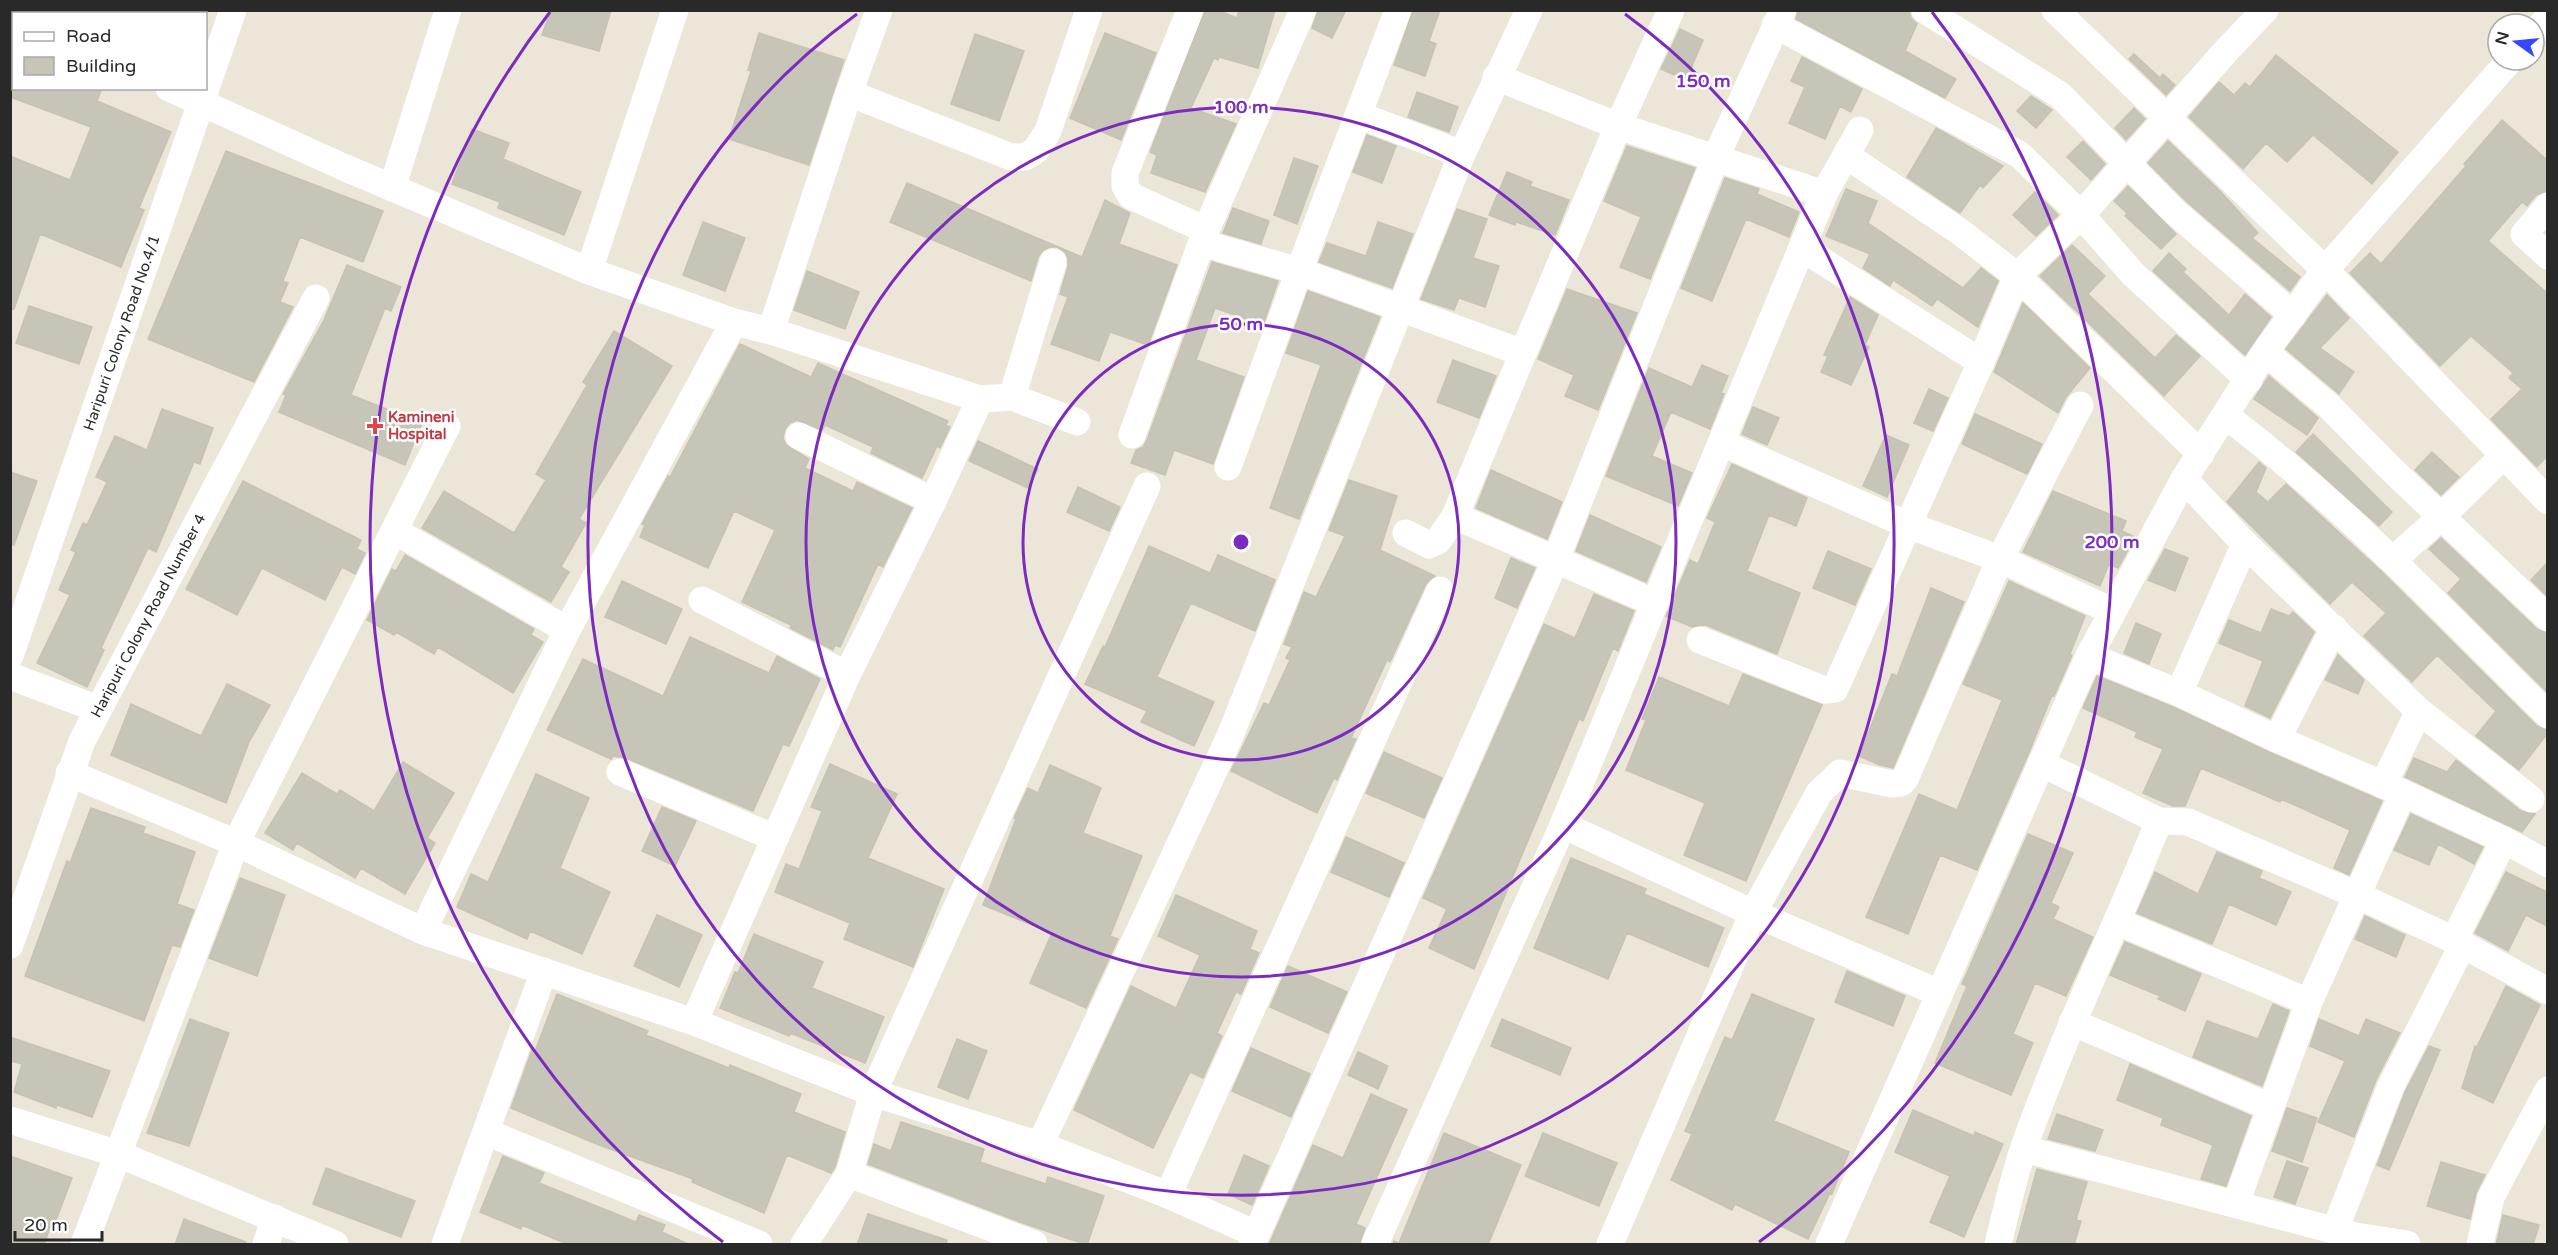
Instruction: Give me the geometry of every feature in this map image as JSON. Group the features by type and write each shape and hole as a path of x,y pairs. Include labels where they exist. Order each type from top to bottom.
{"street":[{"name":"Haripuri Colony Road No.4/1","path":"207,87 233,10"},
{"path":"392,188 448,10"},
{"path":"589,271 675,10"},
{"path":"771,331 849,93 879,10"},
{"path":"849,93 1011,157 1025,157 1036,150 1048,131 1089,10"},
{"path":"1190,10 1125,173 1125,186 1131,196 1204,236 1523,353"},
{"path":"1132,435 1204,236 1303,10"},
{"path":"1228,467 1398,10"},
{"path":"1040,1145 1230,736 1462,154 1529,10"},
{"path":"1406,533 1429,545 1438,541 1455,516 1618,126 1671,10"},
{"path":"2055,10 2325,270 2414,360 2547,501"},
{"path":"1926,11 2060,96 2175,212 2293,315"},
{"path":"1700,640 1825,690 1835,689 2017,276 2081,215 2128,165 2226,51 2251,15"},
{"path":"69,773 236,843 423,931 694,1023 873,1093 1040,1145 1168,1195 1254,1239 1556,559 1716,157 1779,18 2020,155 2081,215 2133,274 2249,380"},
{"path":"1829,1245 2089,656 2184,479 2265,352 2325,270 2382,202 2499,72"},
{"path":"1496,77 1618,126 1824,194"},
{"path":"174,90 392,188 589,271 735,322 771,331 980,399 1012,397 1077,422"},
{"name":"Haripuri Colony Road No.4/1","path":"10,656 206,90"},
{"path":"1358,115 1462,154"},
{"path":"1375,1245 1563,825 1824,194 1860,130"},
{"path":"1847,156 1959,231 2017,276 2201,454"},
{"path":"2547,206 2524,234 2547,256"},
{"path":"1802,248 1981,362"},
{"path":"1012,397 1053,262"},
{"name":"Haripuri Colony Road Number 4","path":"10,945 82,741 316,298"},
{"path":"423,931 567,630 735,322"},
{"path":"2265,352 2329,406 2547,618"},
{"path":"694,1023 847,675 933,501 980,399"},
{"path":"1610,1245 1753,913 1819,793 1840,773 1892,784 1901,783 1905,779 2000,559 2080,405"},
{"path":"2226,416 2283,458 2393,560 2547,716"},
{"path":"84,1245 236,843 447,426"},
{"path":"799,436 933,501"},
{"path":"1722,443 1908,525 2000,559 2112,611"},
{"path":"2393,560 2503,456"},
{"path":"2184,479 2245,544 2419,711 2531,799"},
{"path":"804,1245 849,1174 873,1093 1147,486"},
{"path":"1455,516 1655,603"},
{"path":"395,531 567,630"},
{"path":"2179,693 2245,544"},
{"path":"1168,1195 1440,590"},
{"path":"702,600 847,675"},
{"path":"2277,740 2334,628"},
{"path":"2089,656 2179,693 2277,740 2393,789 2504,840 2547,864"},
{"path":"10,676 98,709"},
{"path":"2236,1203 2309,1002 2359,896 2419,711"},
{"path":"2041,763 2159,820 2188,822 2359,896 2458,942 2547,991"},
{"path":"620,772 775,838"},
{"path":"1998,1245 2024,1149 2072,1022 2118,922 2159,820"},
{"path":"1563,825 1753,913 1939,993"},
{"path":"2348,1237 2391,1086 2504,840"},
{"path":"2118,922 2309,1002"},
{"path":"445,1245 544,971"},
{"path":"2072,1022 2270,1107"},
{"path":"2480,1245 2491,1197 2547,1090"},
{"path":"10,1120 118,1154 335,1245"},
{"path":"486,1132 759,1245"},
{"path":"2024,1149 2236,1203 2348,1237 2407,1245"},
{"path":"849,1174 1034,1245"},
{"path":"266,1245 275,1218"}],"building":[{"path":"551,10 611,10 599,51 542,35"},
{"path":"1205,10 1217,10 1237,18 1239,10 1275,10 1258,68 1219,57 1218,60 1214,58 1191,108 1236,124 1205,192 1151,173 1157,155 1150,152"},
{"path":"1318,10 1346,10 1332,38 1312,28"},
{"path":"1413,10 1440,10 1429,41 1436,44 1425,76 1394,65"},
{"path":"1798,10 1909,10 1911,18 1917,24 1905,51 1956,79 1945,98 1796,19"},
{"path":"1680,29 1703,40 1686,80 1661,69"},
{"path":"759,33 844,60 809,165 729,139 751,71 748,70"},
{"path":"1105,33 1156,53 1121,140 1070,118"},
{"path":"975,34 1024,51 999,121 951,104"},
{"path":"2134,54 2160,78 2163,74 2175,85 2166,95 2129,59"},
{"path":"2276,55 2398,152 2372,184 2313,135 2287,162 2266,143 2243,169 2189,117 2219,82 2234,95 2245,83 2250,87"},
{"path":"1802,57 1862,89 1851,112 1840,106 1825,139 1789,123 1805,87 1791,81"},
{"path":"10,88 12,90 101,90 97,101 171,132 139,208 144,210 121,267 40,234 14,309 10,309 10,156 70,180 91,127 10,97"},
{"path":"1417,92 1458,107 1449,132 1408,117"},
{"path":"2031,96 2052,110 2036,128 2017,111"},
{"path":"2134,108 2145,119 2126,140 2115,128"},
{"path":"2502,120 2547,160 2547,191 2536,195 2527,206 2522,202 2488,241 2547,293 2547,456 2537,467 2491,419 2522,389 2509,378 2513,373 2471,336 2440,366 2350,273 2370,253 2381,264 2466,166 2464,164"},
{"path":"1936,128 2003,166 1983,188 1980,185 1960,213 1907,177"},
{"path":"472,129 509,143 503,159 581,192 564,235 498,208 500,202 452,184"},
{"path":"1367,135 1396,146 1382,183 1353,172"},
{"path":"2083,141 2105,164 2091,180 2067,157"},
{"path":"2168,141 2221,192 2258,233 2252,238 2300,277 2290,291 2186,201 2148,163"},
{"path":"1627,146 1695,168 1650,279 1620,267 1641,217 1604,201"},
{"path":"226,151 383,211 363,262 300,237 283,281 288,283 280,302 293,307 254,382 148,339"},
{"path":"1294,158 1318,166 1297,224 1274,215"},
{"path":"1507,172 1532,182 1530,186 1569,200 1555,235 1516,222 1515,225 1489,215"},
{"path":"1725,178 1759,189 1757,194 1799,212 1789,237 1746,219 1712,301 1681,288"},
{"path":"907,183 1082,257 1105,200 1130,213 1119,244 1177,265 1148,345 1110,332 1099,361 1051,344 1068,297 1060,294 1068,266 1065,252 1057,247 1043,250 1038,257 1031,281 890,222"},
{"path":"2128,186 2176,234 2161,249 2125,216 2127,213 2114,201"},
{"path":"1846,189 1877,201 1868,223 1963,288 1981,268 1998,281 1978,327 1937,299 1932,306 1893,280 1890,286 1863,268 1870,254 1826,236"},
{"path":"2035,192 2058,215 2036,236 2013,215"},
{"path":"1233,208 1269,221 1261,244 1223,233"},
{"path":"1457,209 1487,219 1473,258 1499,266 1485,307 1459,298 1454,310 1421,299"},
{"path":"703,222 745,238 725,291 683,275"},
{"path":"1378,222 1413,234 1392,288 1319,262 1327,243 1366,256"},
{"path":"2072,245 2105,276 2088,294 2155,358 2176,335 2200,356 2164,396 2040,276"},
{"path":"2169,253 2186,269 2183,272 2229,315 2245,294 2271,317 2245,355 2153,271"},
{"path":"1212,262 1278,281 1263,325 1215,308 1196,360 1244,377 1213,464 1174,450 1165,475 1131,463 1136,450 1143,447 1147,440"},
{"path":"347,265 401,287 391,311 385,308 351,395 422,423 405,465 279,412 286,395 283,394 324,320"},
{"path":"807,271 859,292 845,329 794,310"},
{"path":"1567,289 1637,313 1598,410 1565,396 1574,375 1538,359"},
{"path":"1308,291 1380,317 1299,519 1270,508 1321,365 1286,353"},
{"path":"2327,295 2349,318 2320,348 2354,372 2339,394 2286,349"},
{"path":"1850,297 1878,315 1865,345 1869,347 1851,385 1821,372 1828,356 1824,355"},
{"path":"2023,303 2090,368 2066,397 2058,413 1994,372"},
{"path":"29,306 92,327 79,364 16,343"},
{"path":"614,331 672,366 579,519 586,523 561,567 569,572 551,602 422,528 444,491 514,533 546,480 536,474 587,385 583,382"},
{"path":"740,344 811,377 818,363 948,421 946,425 950,427 940,448 937,446 922,478 871,453 873,447 825,425 822,430 797,420 785,429 783,438 786,445 809,459 805,468 853,491 857,482 912,508 883,567 878,564 840,647 835,645 833,650 790,628 791,625 742,602 775,530 734,511 708,568 640,537 645,525 642,524 668,476 670,477"},
{"path":"1453,360 1496,376 1479,418 1437,402"},
{"path":"1702,365 1728,376 1721,393 1724,394 1710,429 1671,412 1652,456 1692,473 1678,506 1606,476 1649,368 1692,387"},
{"path":"2269,376 2318,418 2307,435 2254,399"},
{"path":"1929,389 1948,398 1933,431 1914,423"},
{"path":"1753,407 1779,418 1767,445 1742,434"},
{"path":"162,409 213,428 200,464 194,462 156,552 148,548 101,648 104,650 87,687 37,663 70,595 59,590 76,552 71,550 83,523 87,525 107,482 96,477 115,436 147,450"},
{"path":"1975,414 2042,444 2027,474 1962,444"},
{"path":"2313,434 2392,512 2379,526 2296,452"},
{"path":"1886,435 1909,445 1887,497 1863,486"},
{"path":"978,441 1038,469 1028,488 969,461"},
{"path":"2432,452 2459,477 2441,495 2415,470"},
{"path":"2259,462 2266,468 2256,492 2268,502 2286,484 2381,571 2537,726 2547,730 2547,734 2519,770 2476,736 2496,711 2437,655 2412,682 2364,636 2386,613 2352,582 2330,604 2227,502"},
{"path":"1732,464 1807,498 1796,526 1769,515 1747,571 1800,593 1777,654 1706,625 1692,627 1666,616 1690,560 1698,564 1715,522 1707,518"},
{"path":"1491,470 1562,502 1547,539 1476,508"},
{"path":"10,472 37,481 14,545 10,545"},
{"path":"1349,480 1397,496 1380,550 1435,576 1426,584 1390,662 1387,660 1351,738 1356,739 1337,780 1334,778 1317,813 1231,771 1264,703 1269,705 1290,660 1286,658 1292,647 1284,644 1304,592 1316,597 1345,536 1329,530"},
{"path":"243,481 361,540 357,549 365,553 355,574 342,567 325,600 262,568 237,615 186,589"},
{"path":"1078,487 1120,507 1109,531 1067,512"},
{"path":"2053,491 2126,521 2122,531 2135,537 2118,568 2109,564 2100,586 2023,552"},
{"path":"1590,515 1661,547 1646,582 1576,551"},
{"path":"2441,538 2537,629 2547,633 2547,692 2448,593 2461,579 2429,549"},
{"path":"1149,546 1210,573 1218,555 1275,580 1255,631 1191,603 1187,611 1157,677 1214,702 1194,746 1141,722 1147,711 1085,684 1103,646 1105,647"},
{"path":"2165,549 2188,558 2175,591 2148,580"},
{"path":"1828,551 1871,569 1855,605 1813,588"},
{"path":"405,555 534,629 531,635 543,642 513,693 438,647 434,654 396,632 394,635 367,620 392,569 396,571"},
{"path":"1511,558 1535,568 1517,608 1495,598"},
{"path":"2547,563 2547,596 2531,580"},
{"path":"622,581 682,609 666,644 605,617"},
{"path":"2009,581 2085,616 2070,654 2072,655 2054,696 2052,695 1977,870 1940,855 1908,934 1866,917 1919,794 1957,810 2002,700 1963,684"},
{"path":"1931,588 1964,602 1893,768 1880,765 1859,756 1892,674 1897,676"},
{"path":"1594,594 1634,611 1618,651 1613,648 1583,721 1579,719 1474,969 1429,948 1447,909 1423,898 1544,624 1575,638"},
{"path":"2271,609 2289,616 2293,612 2314,632 2270,718 2245,706 2263,661 2219,643 2229,620 2261,633"},
{"path":"2136,623 2161,634 2149,664 2124,653"},
{"path":"690,637 769,673 777,656 820,679 789,746 783,744 753,811 626,758 613,756 611,759 547,730 583,659 663,696"},
{"path":"2338,655 2364,680 2358,694 2325,680"},
{"path":"1743,674 1822,705 1746,881 1684,855 1705,803 1626,770 1646,720 1642,719 1659,677 1729,706"},
{"path":"2097,676 2173,707 2382,801 2349,875 2334,868 2350,830 2281,799 2280,802 2201,768 2185,806 2173,806 2143,793 2163,749 2135,737 2137,732 2083,708"},
{"path":"227,684 270,705 249,742 226,803 111,755 131,704 201,736"},
{"path":"1384,752 1442,778 1424,818 1366,793"},
{"path":"2414,758 2447,772 2456,760 2521,811 2535,814 2522,832 2405,777"},
{"path":"403,762 454,793 427,838 435,843 405,894 361,868 355,878 297,843 293,850 265,833 302,773 337,794 340,790 374,811"},
{"path":"830,764 897,794 868,858 944,889 913,967 844,939 850,923 775,892 786,864 799,869 822,811 811,807"},
{"path":"1050,765 1101,788 1083,833 1142,856 1110,936 1118,939 1086,1008 1030,983 1052,933 983,905 1016,819 1014,818 1028,788 1038,793"},
{"path":"536,774 589,798 560,868 610,892 582,954 530,931 527,939 457,907 471,874 488,882"},
{"path":"662,807 696,821 675,866 642,851"},
{"path":"91,808 145,827 143,833 195,852 177,904 194,910 180,947 172,945 144,1021 25,976 67,861 70,863"},
{"path":"2411,814 2483,847 2474,864 2438,844 2429,865 2394,850"},
{"path":"2028,834 2073,853 2051,903 2059,907 2053,919 2093,937 2066,996 2035,983 2013,1034 2033,1043 2011,1095 1935,1063 1967,986 1962,984"},
{"path":"1346,837 1404,863 1389,897 1331,872"},
{"path":"2217,852 2262,871 2259,878 2291,892 2276,925 2229,904 2212,944 2137,913 2155,872 2198,894"},
{"path":"1571,858 1646,889 1644,894 1724,928 1708,967 1627,933 1608,979 1534,948"},
{"path":"2506,872 2547,892 2547,926 2526,915 2508,951 2475,933"},
{"path":"240,878 285,895 257,976 209,958"},
{"path":"1176,895 1257,931 1250,949 1259,953 1241,994 1236,992 1217,1033 1222,1036 1203,1078 1190,1072 1153,1148 1074,1110 1131,986 1176,1008 1200,955 1158,936"},
{"path":"657,915 702,935 679,987 634,966"},
{"path":"2365,916 2405,935 2396,957 2355,939"},
{"path":"754,934 823,962 812,988 884,1017 865,1063 720,1008"},
{"path":"2125,942 2201,974 2185,1011 2158,999 2160,996 2110,975"},
{"path":"1288,966 1347,992 1328,1033 1270,1007"},
{"path":"1847,971 1905,996 1893,1026 1835,1002"},
{"path":"2506,986 2540,1005 2493,1103 2462,1088 2475,1046 2477,1047"},
{"path":"557,994 648,1031 646,1035 729,1068 730,1065 801,1094 794,1112 845,1132 835,1167 831,1173 787,1155 764,1213 692,1182 693,1179 599,1145 511,1108 532,1050 535,1051"},
{"path":"1752,994 1814,1019 1774,1121 1849,1152 1832,1194 1830,1193 1808,1239 1735,1204 1732,1210 1671,1180 1692,1134 1685,1131 1725,1037 1732,1040"},
{"path":"2273,1004 2289,1011 2262,1086 2193,1057 2207,1021 2258,1039"},
{"path":"190,1019 229,1033 189,1146 147,1133"},
{"path":"1502,1019 1571,1048 1560,1075 1491,1046"},
{"path":"2319,1019 2359,1036 2366,1019 2400,1033 2376,1080 2354,1137 2318,1122 2345,1061 2310,1046"},
{"path":"10,1037 110,1071 92,1117 57,1105 56,1108 14,1092 22,1064 10,1061"},
{"path":"957,1039 987,1051 968,1099 938,1087"},
{"path":"2429,1046 2440,1050 2389,1170 2377,1165 2405,1092"},
{"path":"1251,1048 1310,1074 1291,1117 1232,1091"},
{"path":"1358,1052 1388,1066 1378,1089 1348,1075"},
{"path":"2130,1064 2251,1116 2226,1186 2201,1179 2213,1145 2161,1125 2163,1118 2117,1100"},
{"path":"1371,1094 1407,1110 1356,1224 1365,1228 1359,1245 1269,1245 1313,1145 1343,1158"},
{"path":"2287,1108 2317,1118 2302,1162 2272,1151"},
{"path":"1913,1110 1974,1136 1975,1132 2003,1144 1964,1237 1930,1222 1950,1176 1895,1152"},
{"path":"2057,1114 2103,1130 2095,1151 2048,1139"},
{"path":"901,1122 984,1149 980,1162 1046,1184 1048,1177 1104,1196 1087,1245 868,1164 874,1144 891,1151"},
{"path":"1444,1133 1521,1165 1488,1245 1392,1245 1394,1241 1399,1243"},
{"path":"1543,1133 1617,1163 1599,1206 1525,1176"},
{"path":"1244,1155 1269,1166 1252,1205 1228,1194"},
{"path":"10,1156 72,1178 44,1245 10,1245"},
{"path":"503,1156 544,1173 539,1183 636,1222 639,1215 665,1225 662,1232 690,1245 569,1245 522,1225 521,1229 480,1212"},
{"path":"2287,1161 2308,1168 2295,1204 2274,1197"},
{"path":"2441,1162 2485,1175 2476,1193 2470,1219 2427,1206"},
{"path":"326,1168 415,1201 401,1237 313,1204"},
{"path":"2037,1169 2087,1182 2076,1220 2081,1221 2074,1245 2016,1245"},
{"path":"868,1214 947,1240 946,1245 857,1245"},
{"path":"2503,1215 2539,1225 2533,1245 2496,1245"},
{"path":"184,1219 246,1242 245,1245 175,1245"}],"place":[{"name":"Kamineni Hospital","path":"375,426"}]}
